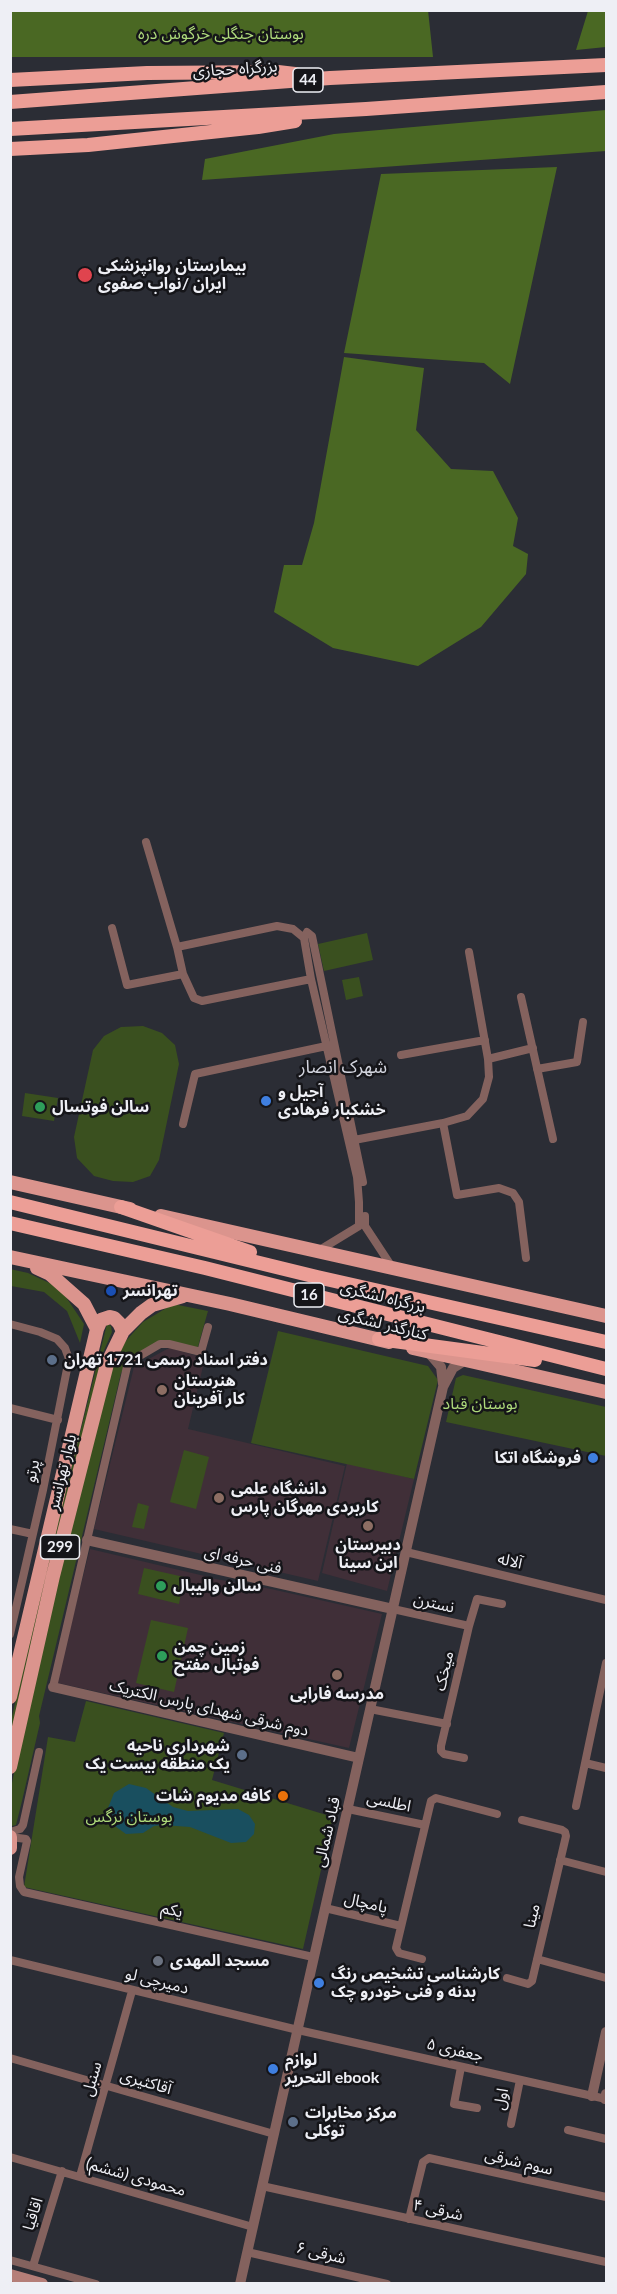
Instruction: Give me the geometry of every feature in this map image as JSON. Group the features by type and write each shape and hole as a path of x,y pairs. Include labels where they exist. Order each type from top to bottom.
{"highway":[{"name":"بزرگراه حجازی","path":"10,102 330,78 606,65"},
{"path":"10,80 147,73 266,72 330,78"},
{"name":"44","path":"10,129 366,109 606,92"},
{"path":"10,149 88,145 247,128 366,109"},
{"name":"بزرگراه لشگری","path":"10,1202 317,1277 606,1342"},
{"path":"121,1207 317,1277"},
{"name":"بزرگراه لشگری","path":"10,1223 205,1268 606,1370"},
{"path":"547,1328 606,1332"},
{"path":"380,1339 606,1370"}],"main road":[{"path":"10,1182 606,1316"},
{"path":"10,1257 50,1274 64,1285 84,1304 98,1329"},
{"name":"کنارگذر لشگری","path":"10,1257 186,1295 380,1339 429,1353 606,1392"},
{"name":"بلوار تهرانسر","path":"10,1767 53,1576 104,1376 113,1349 123,1331 152,1305 186,1295"},
{"path":"98,1329 101,1320 114,1317 123,1331"},
{"name":"بلوار تهرانسر","path":"10,1697 98,1329"},
{"path":"10,1837 10,1848"},
{"path":"10,2275 42,2283"}],"street":[{"path":"146,842 183,974 194,998 202,1001 311,979"},
{"path":"177,947 277,926 292,928 304,938"},
{"path":"112,928 127,985 183,974"},
{"path":"331,1045 311,979 304,938 307,932 312,936 331,1045 352,1140 363,1176 365,1227 392,1268"},
{"path":"352,1140 443,1123 467,1116 483,1099 489,1077 488,1059 469,952"},
{"path":"521,997 553,1139"},
{"path":"537,1069 577,1062 583,1022"},
{"path":"401,1055 485,1040"},
{"path":"183,1124 195,1074 331,1045"},
{"path":"488,1059 533,1048"},
{"path":"443,1123 457,1195 499,1188 513,1193 519,1202 526,1258"},
{"path":"318,1251 360,1226 352,1140"},
{"name":"پرتو","path":"10,1324 57,1339 65,1348 69,1359 43,1490 10,1634"},
{"path":"53,1687 127,1367 131,1361 160,1344 201,1352 208,1327"},
{"path":"429,1353 441,1367 443,1388"},
{"path":"443,1388 453,1368 464,1361"},
{"name":"قباد شمالی","path":"240,2283 443,1388"},
{"path":"10,1408 58,1420"},
{"path":"43,1490 65,1467"},
{"path":"10,1529 33,1534"},
{"name":"فنی حرفه ای","path":"87,1540 393,1609"},
{"name":"آلاله","path":"406,1552 606,1600"},
{"name":"میخک","path":"464,1758 441,1751 470,1626 477,1599 502,1604"},
{"name":"نسترن","path":"393,1609 470,1626"},
{"path":"576,1806 606,1663"},
{"name":"دوم شرقی شهدای پارس الکتریک","path":"53,1687 359,1758"},
{"path":"370,1709 447,1724"},
{"path":"10,1832 20,1829 23,1825 39,1752"},
{"path":"585,1763 606,1768"},
{"path":"422,1959 397,1951 401,1926 433,1799 497,1814"},
{"name":"اطلسی","path":"348,1809 425,1825"},
{"name":"مینا","path":"507,1978 531,1983 566,1832 522,1820"},
{"name":"یکم","path":"10,1837 26,1839 27,1842 19,1877 20,1887 24,1892 313,1957"},
{"path":"560,1860 606,1872"},
{"name":"پامچال","path":"325,1908 401,1926"},
{"path":"537,1959 606,1978"},
{"name":"دمیرچی لو","path":"10,1960 298,2030"},
{"name":"سنبل","path":"80,2176 132,1991"},
{"name":"جعفری ۵","path":"298,2030 592,2096 606,2097"},
{"path":"592,2096 606,2032"},
{"name":"آقاکثیری","path":"10,2058 274,2134"},
{"path":"461,2067 454,2104 477,2108"},
{"name":"اول","path":"511,2124 520,2080"},
{"path":"568,2130 606,2139"},
{"name":"محمودی (ششم)","path":"10,2157 253,2227"},
{"name":"سوم شرقی","path":"410,2219 425,2159 429,2158 606,2198"},
{"name":"اقاقیا","path":"33,2266 62,2171"},
{"name":"۴ شرقی","path":"262,2186 606,2262"},
{"name":"۶ شرقی","path":"248,2252 386,2283"},
{"path":"10,2260 96,2283"}],"shaded area":[{"name":"دانشگاه علمی کاربردی مهرگان پارس","path":"169,1348 205,1358 188,1429 345,1466 318,1581 94,1529 134,1367"},
{"name":"دبیرستان ابن سینا","path":"347,1463 414,1479 387,1591 322,1573"},
{"path":"90,1549 209,1577 209,1579 271,1589 382,1614 349,1748 58,1683 57,1679"}],"green space":[{"name":"بوستان جنگلی خرگوش دره","path":"428,10 433,57 11,57 11,11"},
{"path":"588,11 606,11 606,47 576,50"},
{"path":"606,110 606,151 202,180 205,159 334,134"},
{"path":"557,167 510,384 484,363 344,353 381,174"},
{"path":"344,357 424,368 416,430 451,469 493,471 518,518 513,546 528,554 526,574 481,627 418,666 333,648 274,612 284,565 302,565 314,523"},
{"path":"367,933 373,960 324,971 318,944"},
{"path":"359,977 363,996 346,1000 342,980"},
{"path":"143,1026 162,1033 175,1045 179,1064 159,1160 150,1176 133,1182 113,1181 94,1176 77,1158 74,1137 93,1050 104,1036 121,1027"},
{"name":"سالن فوتسال","path":"25,1093 58,1098 54,1121 22,1116"},
{"path":"10,1269 28,1273 60,1288 84,1324 80,1343 67,1311 44,1292 11,1286"},
{"path":"173,1304 208,1311 197,1350 168,1342 131,1358 121,1373 39,1716 40,1723 22,1801 16,1825 12,1826 11,1788 24,1723 112,1356 143,1322"},
{"path":"107,1324 111,1326 112,1332 102,1355 11,1743 11,1721 38,1602"},
{"path":"278,1331 428,1366 438,1380 414,1479 251,1443"},
{"name":"بوستان قباد","path":"463,1375 606,1407 606,1456 446,1422 456,1378"},
{"path":"184,1450 209,1457 196,1509 170,1502"},
{"path":"138,1503 149,1506 144,1529 132,1527"},
{"name":"سالن والیبال","path":"144,1568 184,1577 179,1604 138,1594"},
{"name":"زمین چمن فوتبال مفتح","path":"151,1620 188,1628 174,1692 136,1683"},
{"name":"بوستان نرگس","path":"86,1701 224,1733 212,1780 333,1817 303,1949 24,1887 48,1737 75,1742"}],"water":[{"path":"129,1784 146,1788 173,1807 188,1811 238,1809 249,1815 255,1824 254,1834 246,1842 231,1843 190,1827 163,1825 154,1826 143,1833 126,1834 112,1824 108,1808 114,1793"}],"place":[{"name":"بیمارستان روانپزشکی ایران /نواب صفوی","path":"85,275"},
{"name":"آجیل و خشکبار فرهادی","path":"266,1101"},
{"name":"سالن فوتسال","path":"40,1107"},
{"name":"تهرانسر","path":"111,1291"},
{"name":"دفتر اسناد رسمی 1721 تهران","path":"52,1360"},
{"name":"هنرستان کار آفرینان","path":"162,1390"},
{"name":"فروشگاه اتکا","path":"593,1458"},
{"name":"دانشگاه علمی کاربردی مهرگان پارس","path":"219,1498"},
{"name":"دبیرستان ابن سینا","path":"368,1526"},
{"name":"سالن والیبال","path":"161,1586"},
{"name":"زمین چمن فوتبال مفتح","path":"162,1656"},
{"name":"مدرسه فارابی","path":"337,1675"},
{"name":"شهرداری ناحیه یک منطقه بیست یک","path":"242,1755"},
{"name":"کافه مدیوم شات","path":"283,1796"},
{"name":"مسجد المهدی","path":"158,1961"},
{"name":"کارشناسی تشخیص رنگ بدنه و فنی خودرو چک","path":"319,1983"},
{"name":"لوازم التحریر ebook","path":"273,2069"},
{"name":"مرکز مخابرات توکلی","path":"293,2122"}],"district":[{"name":"شهرک انصار","path":"343,1067"}]}
